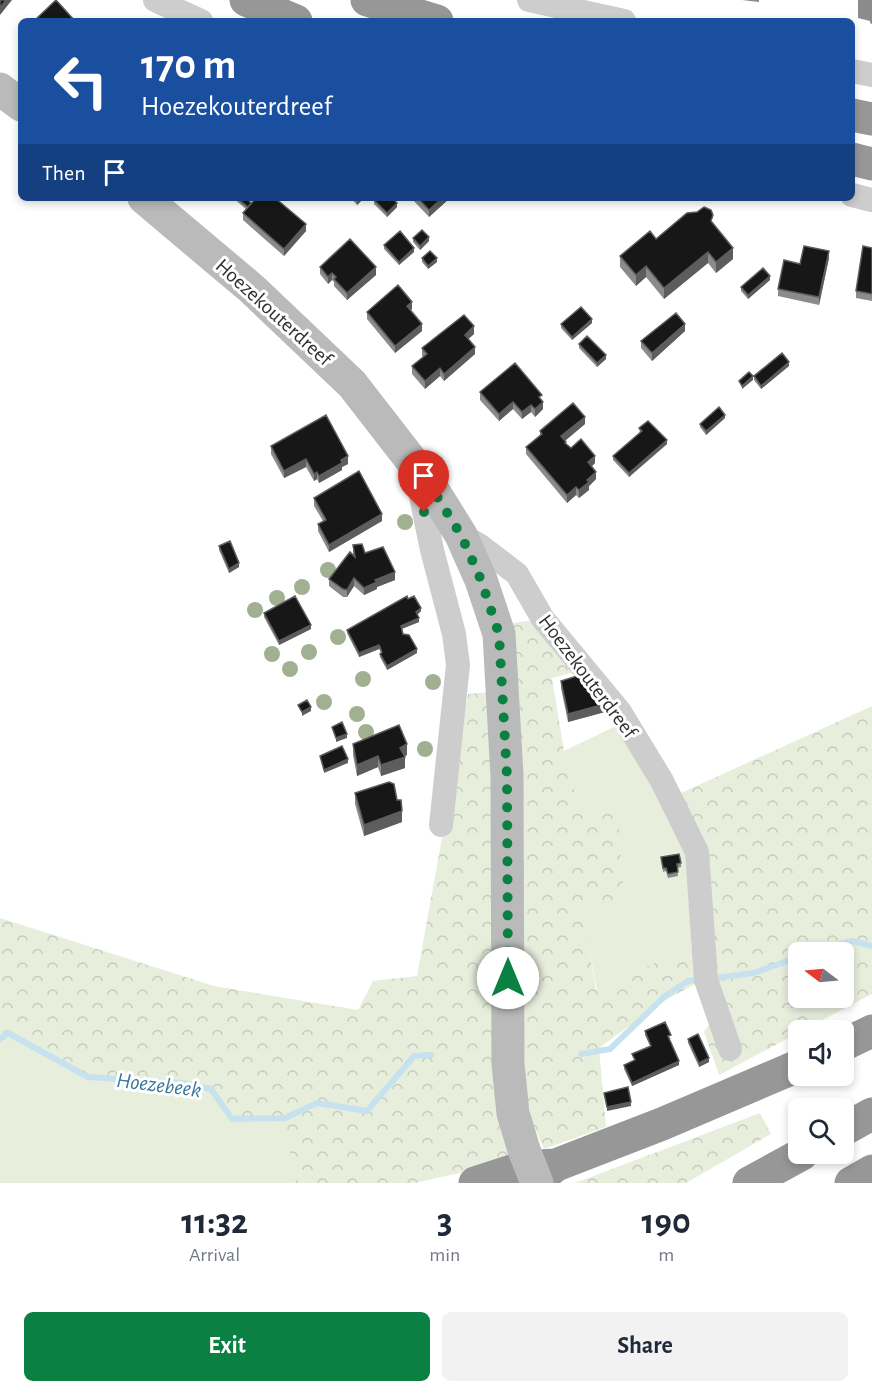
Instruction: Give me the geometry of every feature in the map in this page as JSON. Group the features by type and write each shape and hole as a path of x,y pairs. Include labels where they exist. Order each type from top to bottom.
{"highway":[{"path":"246,0 289,18"},
{"path":"367,0 427,18"},
{"path":"855,116 872,119"},
{"path":"855,160 872,164"},
{"path":"854,1040 872,1031"},
{"path":"475,1183 524,1167 542,1177 788,1070"},
{"path":"854,1124 872,1114"},
{"path":"749,1183 788,1162"},
{"path":"851,1183 872,1172"}],"street":[{"path":"155,0 194,18"},
{"path":"529,0 596,7 618,18"},
{"path":"855,72 872,75"},
{"path":"0,89 18,103"},
{"path":"855,196 872,200"},
{"name":"Hoezekouterdreef","path":"148,201 252,289 352,384 428,482 461,535 481,580 499,634 507,776 508,1064 513,1113 524,1150 542,1177"},
{"name":"Hoezekouterdreef","path":"414,464 432,550 454,634 458,665 441,825"},
{"name":"Hoezekouterdreef","path":"461,535 479,545 517,574 543,619 620,712 662,781 697,852 706,980 730,1049"}],"green space":[{"path":"533,620 574,672 552,678 564,751 580,814 618,814 624,897 582,907 596,990 698,945 701,981 662,1002 599,1048 606,1127 544,1149 532,1122 525,1081 508,624"},
{"path":"491,692 493,1073 509,1162 415,1183 296,1183 284,1118 232,1119 211,1089 182,1083 88,1077 9,1033 0,1039 0,918 214,986 358,1010 373,981 417,976 468,694"},
{"path":"872,706 872,994 854,1003 854,942 788,942 788,1008 845,1008 822,1020 788,1020 788,1038 719,1075 704,1032 720,1009 679,794"},
{"path":"620,724 689,853 698,945 597,990 581,907 618,814 580,815 564,751"},
{"path":"8,1033 88,1077 182,1083 211,1089 232,1119 285,1118 296,1183 0,1183 0,1039"},
{"path":"760,1113 771,1134 686,1183 575,1183"}],"building":[{"path":"0,0 6,0 0,8"},
{"path":"56,0 72,18 37,18"},
{"path":"241,201 249,201 251,203 248,207"},
{"path":"253,201 279,201 306,224 284,249 243,213"},
{"path":"375,201 395,201 397,203 387,213"},
{"path":"421,201 439,201 429,210"},
{"path":"704,207 711,210 713,215 711,221 733,248 716,262 708,252 664,288 646,266 636,275 620,256 650,231 656,239 687,213 697,212"},
{"path":"422,230 429,237 420,246 413,238"},
{"path":"400,231 414,248 399,262 384,245"},
{"path":"350,239 376,267 347,293 334,279 336,277 332,273 328,277 320,267"},
{"path":"804,246 829,251 819,297 778,289 784,260 800,264"},
{"path":"863,246 872,248 872,294 856,291"},
{"path":"430,251 437,258 428,266 422,258"},
{"path":"763,268 770,276 748,295 741,287"},
{"path":"398,285 412,302 407,306 422,324 395,346 367,312"},
{"path":"581,307 592,319 572,337 561,324"},
{"path":"676,313 685,324 652,353 641,341"},
{"path":"464,315 474,326 465,335 475,347 444,374 440,368 425,381 412,366 427,354 422,348"},
{"path":"587,336 606,355 597,363 579,344"},
{"path":"782,353 789,362 761,386 754,376"},
{"path":"515,363 542,395 539,397 543,402 535,409 531,405 522,412 513,402 499,414 480,392"},
{"path":"749,372 753,376 742,386 739,381"},
{"path":"573,403 585,417 561,436 571,448 581,439 595,456 588,462 596,472 579,490 576,487 567,495 526,447 542,434 540,431"},
{"path":"719,407 725,415 706,431 700,424"},
{"path":"326,415 348,456 341,460 342,463 319,476 317,472 314,474 306,459 284,471 271,446"},
{"path":"648,421 667,440 629,473 613,456 642,431 639,428"},
{"path":"359,471 382,514 329,545 318,524 326,520 314,498"},
{"path":"230,541 239,563 229,569 219,546"},
{"path":"362,544 365,553 383,547 395,572 375,580 377,582 364,588 354,578 347,590 343,589 329,579 350,552 355,557 353,545"},
{"path":"295,596 311,625 279,641 264,613"},
{"path":"407,596 408,599 414,596 421,608 416,612 419,618 401,626 403,634 409,635 417,649 387,666 380,654 382,652 379,645 359,653 347,630"},
{"path":"580,675 605,704 568,714 561,681"},
{"path":"307,700 311,707 302,712 298,705"},
{"path":"342,722 347,734 336,738 332,727"},
{"path":"399,725 407,744 400,748 405,757 381,765 378,756 357,765 353,744"},
{"path":"342,746 348,759 324,770 320,756"},
{"path":"389,782 394,784 397,800 401,800 402,811 364,825 355,793"},
{"path":"679,854 681,863 677,864 678,872 668,874 666,868 663,868 661,857"},
{"path":"665,1022 671,1035 668,1036 679,1061 632,1083 624,1065 635,1060 632,1054 651,1046 645,1031"},
{"path":"698,1034 709,1058 699,1063 688,1039"},
{"path":"628,1087 631,1102 607,1107 604,1093"}],"waterway":[{"name":"Hoezebeek","path":"848,942 872,946"},
{"name":"Hoezebeek","path":"715,978 754,973 788,961"},
{"name":"Hoezebeek","path":"581,1054 610,1049 665,996 688,981 698,980"},
{"name":"Hoezebeek","path":"0,1039 8,1033 88,1077 182,1083 211,1089 232,1119 285,1118 317,1103 367,1111 414,1056 431,1055"}],"route":[{"path":"424,512 414,464 461,535 481,580 499,634 507,776 508,978"}]}
